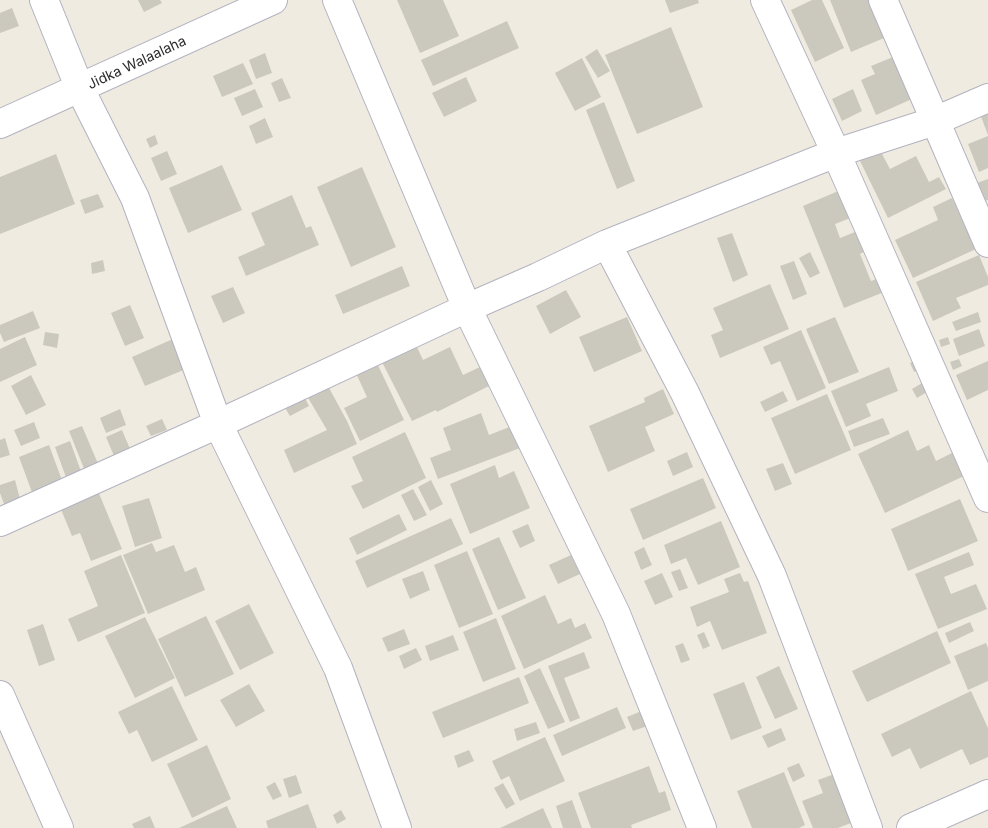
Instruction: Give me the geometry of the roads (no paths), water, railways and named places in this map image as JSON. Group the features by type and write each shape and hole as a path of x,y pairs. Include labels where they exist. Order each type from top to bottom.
{"street":[{"path":"44,0 80,89 135,198 218,424 338,668 397,828"},
{"name":"Jidka Walaalaha","path":"0,124 273,0"},
{"path":"337,0 467,308 616,614 702,828"},
{"path":"765,0 836,153 988,498"},
{"path":"882,0 988,243"},
{"path":"0,522 218,424 607,244 836,153 935,121 988,98"},
{"path":"607,244 685,393 772,576 868,828"},
{"path":"0,695 59,828"},
{"path":"911,828 988,794"}]}
